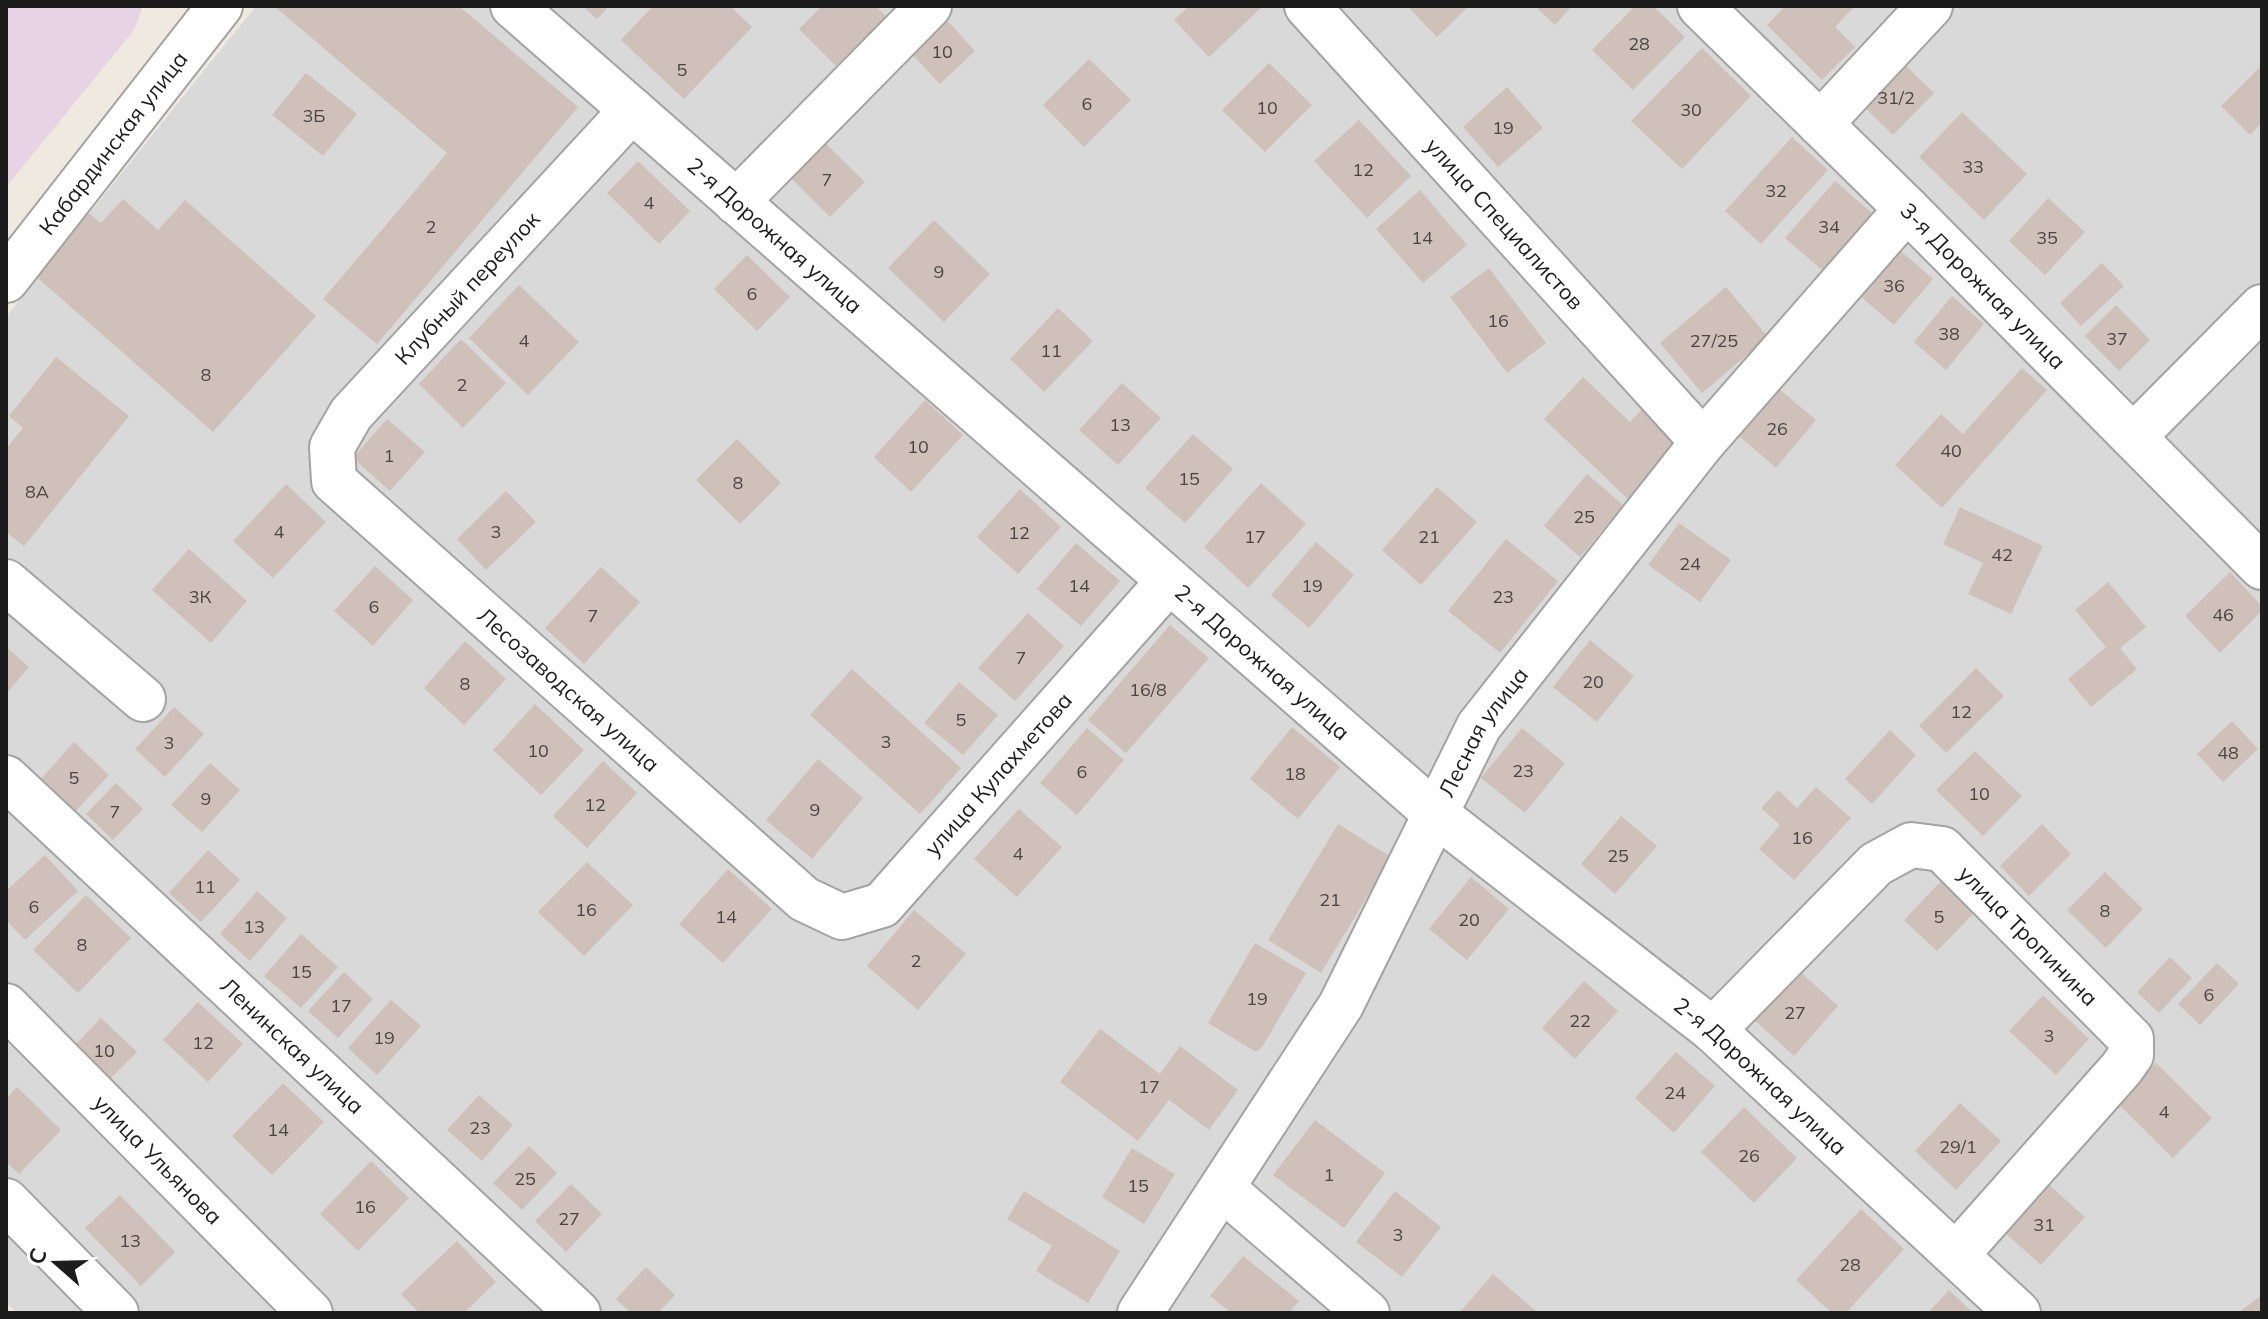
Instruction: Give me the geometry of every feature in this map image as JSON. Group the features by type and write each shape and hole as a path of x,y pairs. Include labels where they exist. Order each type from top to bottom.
{"street":[{"name":"Кабардинская улица","path":"6,280 220,6"},
{"name":"2-я Дорожная улица","path":"513,6 1437,815 1713,1030 2018,1313"},
{"path":"736,202 929,6"},
{"name":"улица Специалистов","path":"1307,6 1703,442"},
{"name":"3-я Дорожная улица","path":"1700,6 1907,209 2262,567"},
{"path":"1820,124 1930,6"},
{"name":"Клубный переулок","path":"334,481 332,447 351,414 632,110"},
{"name":"Лесная улица","path":"1140,1313 1341,1005 1479,726 1703,442 1907,209"},
{"path":"2133,437 2262,307"},
{"name":"Лесозаводская улица","path":"334,481 804,899"},
{"name":"улица Кулахметова","path":"804,899 842,917 882,905 1169,581"},
{"path":"6,582 143,699"},
{"name":"Ленинская улица","path":"6,778 568,1310"},
{"name":"улица Тропинина","path":"1713,1030 1876,864 1911,845 1942,849 2131,1039 2131,1055 2121,1069 1956,1255"},
{"name":"улица Ульянова","path":"6,1006 310,1313"},
{"path":"1222,1188 1367,1313"},
{"path":"6,1201 116,1313"}],"shaded area":[{"path":"6,6 143,6 134,30 6,187"},
{"path":"256,6 2262,6 2262,1313 17,1313 6,1302 6,321 10,312"}],"building":[{"path":"274,6 459,6 578,107 377,344 323,299 447,153"},
{"path":"582,6 609,6 597,19"},
{"path":"653,6 730,6 752,27 684,99 621,40"},
{"path":"822,6 876,6 886,16 836,66 799,29"},
{"path":"1189,6 1263,6 1209,57 1174,20"},
{"path":"1407,6 1469,6 1437,37"},
{"path":"1535,6 1572,6 1555,25"},
{"path":"1635,6 1653,6 1685,37 1633,90 1592,50"},
{"path":"1785,6 1855,6 1835,27 1855,47 1822,80 1767,25"},
{"path":"945,18 975,51 940,84 909,51"},
{"path":"1702,48 1751,96 1682,169 1631,121"},
{"path":"1089,59 1131,100 1084,147 1043,105"},
{"path":"1899,59 1934,93 1893,135 1858,101"},
{"path":"1269,63 1312,105 1265,152 1222,110"},
{"path":"2262,65 2262,123 2250,135 2221,106"},
{"path":"306,73 357,114 323,156 272,115"},
{"path":"1507,87 1543,128 1498,167 1463,127"},
{"path":"1962,112 2027,174 1984,220 1919,157"},
{"path":"1359,120 1411,176 1367,218 1314,161"},
{"path":"1792,137 1828,170 1761,244 1725,211"},
{"path":"823,141 865,182 830,217 789,176"},
{"path":"638,161 690,211 659,244 607,193"},
{"path":"1835,181 1873,214 1823,271 1785,238"},
{"path":"1420,190 1467,245 1423,283 1376,229"},
{"path":"2048,198 2085,232 2045,275 2009,241"},
{"path":"123,199 158,230 185,200 316,316 213,432 31,272 85,210 101,223"},
{"path":"934,220 990,274 944,322 888,268"},
{"path":"1894,245 1933,279 1894,325 1854,291"},
{"path":"747,255 790,297 757,331 714,289"},
{"path":"2102,263 2124,286 2081,326 2060,303"},
{"path":"1489,268 1546,343 1507,373 1450,297"},
{"path":"519,285 579,342 528,395 469,338"},
{"path":"1726,287 1768,337 1702,393 1660,343"},
{"path":"1952,296 1984,324 1946,370 1914,342"},
{"path":"2116,305 2150,340 2119,371 2085,336"},
{"path":"1058,308 1093,341 1044,392 1010,359"},
{"path":"461,339 506,383 463,428 419,384"},
{"path":"56,357 129,416 24,546 6,532 6,449 23,428 9,416"},
{"path":"2022,368 2047,390 1942,508 1895,465 1941,414 1963,434"},
{"path":"1583,377 1630,422 1646,405 1685,443 1630,501 1544,419"},
{"path":"1122,383 1161,418 1118,465 1079,430"},
{"path":"1779,389 1816,420 1776,468 1739,436"},
{"path":"925,400 963,435 911,492 874,457"},
{"path":"387,419 425,452 390,491 353,458"},
{"path":"1193,434 1233,469 1185,523 1145,488"},
{"path":"737,439 781,483 740,524 696,480"},
{"path":"1587,474 1623,505 1580,557 1544,526"},
{"path":"1261,483 1306,524 1248,588 1204,547"},
{"path":"286,484 326,522 273,578 233,541"},
{"path":"1437,487 1477,522 1421,585 1382,550"},
{"path":"1020,489 1061,527 1018,574 977,537"},
{"path":"506,491 536,522 486,570 457,539"},
{"path":"1960,507 2043,546 2011,614 1968,594 1983,563 1943,544"},
{"path":"1679,523 1731,560 1700,602 1648,565"},
{"path":"1506,539 1558,581 1500,653 1448,611"},
{"path":"1316,542 1354,575 1309,628 1271,595"},
{"path":"1076,543 1120,581 1081,626 1037,589"},
{"path":"189,549 247,601 211,643 152,590"},
{"path":"375,566 413,600 373,646 334,611"},
{"path":"601,567 640,602 584,664 545,628"},
{"path":"2230,572 2262,606 2262,611 2220,653 2185,616"},
{"path":"2108,582 2146,627 2120,648 2137,669 2091,707 2068,679 2106,647 2075,610"},
{"path":"1028,613 1064,646 1015,701 978,668"},
{"path":"1170,625 1209,658 1126,753 1088,720"},
{"path":"1590,640 1634,676 1597,722 1553,687"},
{"path":"465,641 506,679 464,725 424,688"},
{"path":"6,647 29,667 6,694"},
{"path":"1976,668 2004,696 1946,753 1919,726"},
{"path":"852,669 961,768 920,814 810,715"},
{"path":"959,682 998,715 963,755 924,723"},
{"path":"535,704 584,750 541,795 493,750"},
{"path":"174,707 204,734 165,777 135,749"},
{"path":"2232,721 2258,749 2223,782 2197,754"},
{"path":"1292,727 1340,767 1298,819 1250,779"},
{"path":"1087,728 1124,760 1077,815 1040,783"},
{"path":"1522,728 1565,763 1525,813 1481,778"},
{"path":"1890,730 1916,755 1872,804 1845,779"},
{"path":"74,742 109,775 75,812 40,780"},
{"path":"1975,751 2022,796 1983,836 1936,790"},
{"path":"818,759 863,798 812,859 766,820"},
{"path":"603,761 637,793 587,848 553,816"},
{"path":"210,763 240,790 202,832 171,805"},
{"path":"116,783 143,809 113,840 86,814"},
{"path":"1816,787 1851,818 1794,880 1759,849 1780,825 1761,808 1778,790 1797,808"},
{"path":"1019,809 1062,847 1017,897 974,859"},
{"path":"1621,816 1657,846 1615,894 1581,864"},
{"path":"1338,824 1391,857 1321,973 1268,940"},
{"path":"2042,824 2071,854 2029,896 2000,866"},
{"path":"208,850 240,880 201,922 169,893"},
{"path":"45,855 78,891 25,940 6,920 6,891"},
{"path":"587,862 633,905 584,956 538,912"},
{"path":"728,869 772,909 723,963 679,924"},
{"path":"2105,872 2143,909 2106,948 2067,910"},
{"path":"1471,877 1509,909 1467,960 1429,929"},
{"path":"1942,880 1975,912 1937,951 1904,920"},
{"path":"257,891 287,918 250,961 220,934"},
{"path":"86,895 131,938 78,993 33,950"},
{"path":"914,910 966,954 918,1010 867,966"},
{"path":"301,934 338,967 301,1008 264,976"},
{"path":"1255,943 1306,973 1256,1052 1208,1023"},
{"path":"2170,957 2192,978 2159,1013 2137,992"},
{"path":"2217,963 2239,984 2200,1025 2178,1004"},
{"path":"1795,967 1838,1006 1794,1056 1751,1017"},
{"path":"344,972 373,999 338,1038 308,1011"},
{"path":"1584,981 1618,1011 1575,1059 1542,1028"},
{"path":"2043,995 2089,1039 2056,1075 2009,1031"},
{"path":"391,1000 421,1026 377,1075 348,1048"},
{"path":"198,1002 243,1044 208,1082 163,1040"},
{"path":"101,1018 137,1052 107,1082 72,1048"},
{"path":"1100,1029 1160,1074 1180,1046 1238,1090 1209,1130 1169,1100 1138,1141 1060,1082"},
{"path":"1676,1052 1715,1086 1674,1133 1635,1098"},
{"path":"2156,1063 2212,1118 2173,1158 2117,1103"},
{"path":"283,1083 324,1122 272,1175 232,1136"},
{"path":"17,1087 61,1130 19,1174 6,1162 6,1099"},
{"path":"479,1095 513,1125 482,1161 447,1130"},
{"path":"1960,1103 2001,1141 1956,1190 1915,1151"},
{"path":"1744,1107 1797,1158 1754,1203 1701,1152"},
{"path":"1315,1120 1385,1173 1344,1228 1273,1175"},
{"path":"529,1146 557,1173 522,1210 493,1183"},
{"path":"1132,1148 1175,1174 1144,1224 1102,1197"},
{"path":"371,1161 409,1198 358,1251 320,1214"},
{"path":"2047,1183 2085,1217 2041,1265 2003,1231"},
{"path":"571,1184 602,1214 566,1252 535,1221"},
{"path":"1024,1191 1120,1251 1088,1303 1036,1271 1052,1246 1007,1219"},
{"path":"1395,1191 1441,1227 1402,1277 1356,1242"},
{"path":"120,1195 175,1252 141,1286 85,1228"},
{"path":"1861,1209 1904,1249 1846,1313 1832,1313 1796,1280"},
{"path":"457,1241 496,1282 464,1313 419,1313 401,1294"},
{"path":"1243,1256 1299,1301 1289,1313 1231,1313 1210,1296"},
{"path":"646,1267 675,1295 658,1313 631,1313 616,1299"},
{"path":"1493,1274 1536,1311 1459,1313"},
{"path":"1949,1290 1973,1313 1928,1313"},
{"path":"2262,1295 2262,1313 2238,1313"}]}
